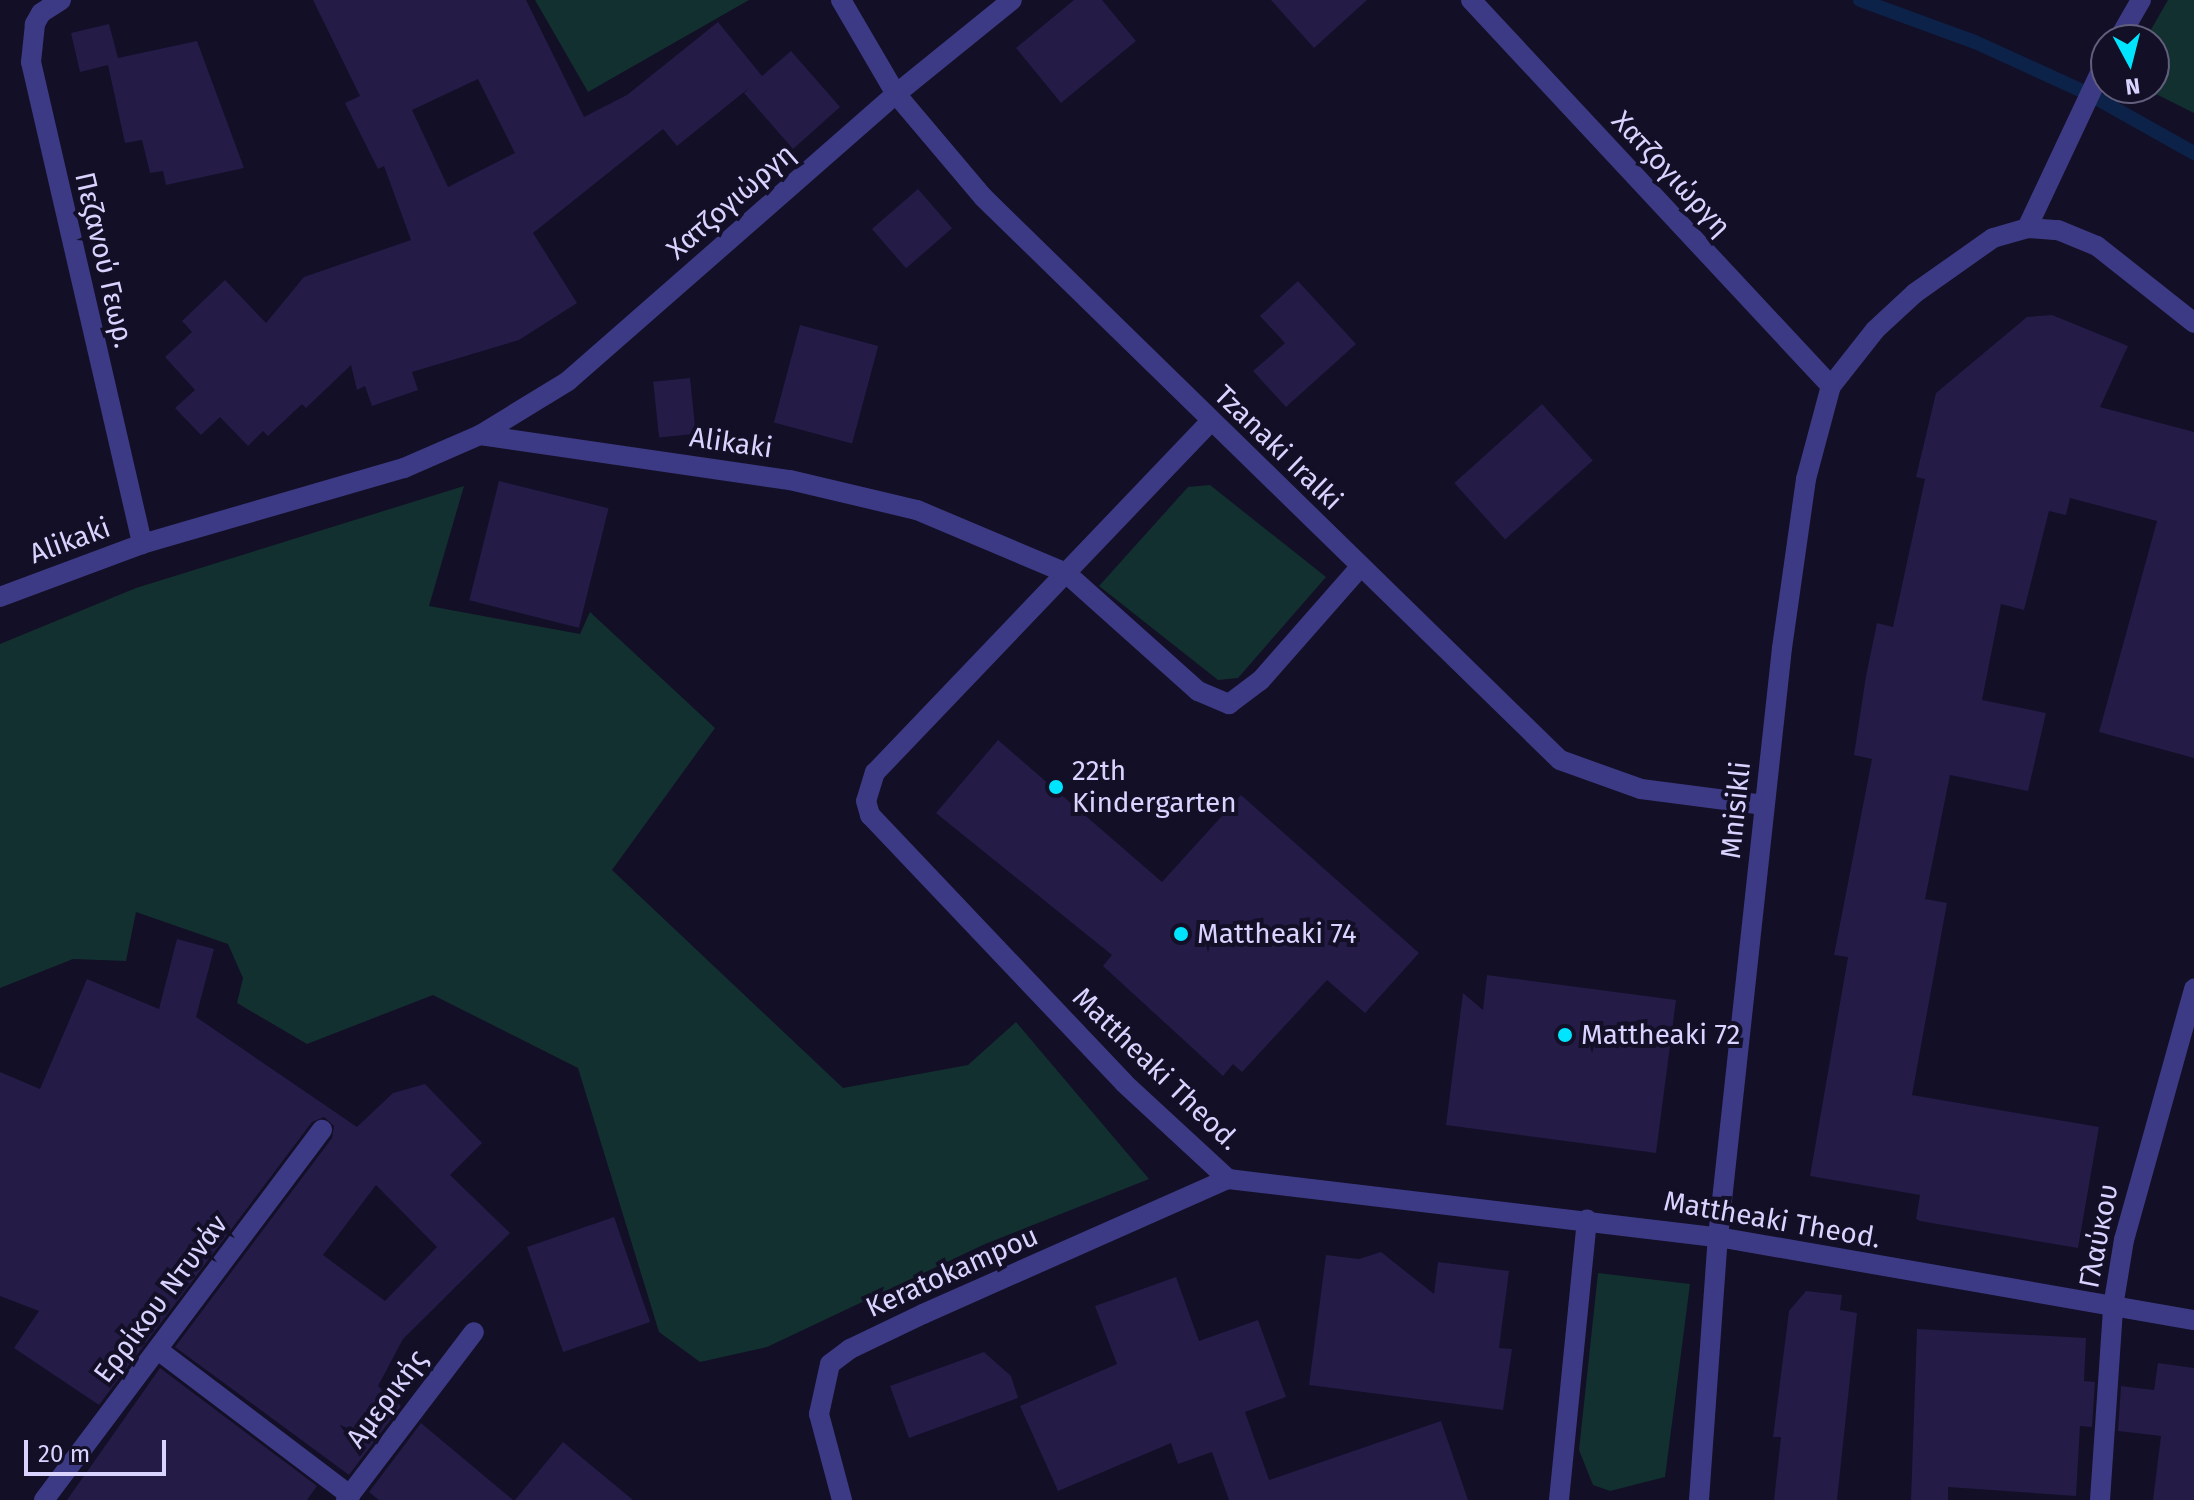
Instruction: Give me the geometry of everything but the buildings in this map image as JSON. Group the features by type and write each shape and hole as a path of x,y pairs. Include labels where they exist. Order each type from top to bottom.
{"street":[{"name":"Πεζανού Γεωρ.","path":"61,0 41,13 35,24 31,62 142,544"},
{"name":"Tzanaki Iralki","path":"841,0 896,94 983,197 1560,760 1641,789 1764,805"},
{"name":"Χατζογιώργη","path":"480,435 533,407 568,381 896,94 1012,0"},
{"name":"Χατζογιώργη","path":"1471,0 1831,386"},
{"path":"2127,24 2141,0"},
{"path":"2090,94 2027,228 2058,230 2097,246 2194,323"},
{"name":"Mnisikli","path":"1699,1500 1718,1237 1764,805 1799,516 1831,386 1875,330 1915,293 1993,238 2027,228"},
{"name":"Mattheaki Theod.","path":"1211,421 875,772 866,801 870,815 1124,1083 1228,1179 1587,1219 1718,1237 2194,1320"},
{"name":"Alikaki","path":"0,597 142,544 404,468 480,435 858,493 917,510 1066,573 1198,691 1229,704 1260,681 1360,567"},
{"name":"Γλαύκου","path":"2100,1500 2113,1307 2136,1186 2194,989"},
{"name":"Ερρίκου Ντυνάν","path":"44,1500 322,1130"},
{"name":"Keratokampou","path":"842,1500 819,1414 819,1393 830,1364 850,1349 923,1314 1228,1179"},
{"path":"1559,1500 1587,1219"},
{"name":"Αμερικής","path":"348,1498 474,1332"},
{"path":"158,1350 348,1498"}],"green space":[{"path":"535,0 749,0 588,92"},
{"path":"2168,0 2194,0 2194,113 2170,101 2170,24 2154,24"},
{"path":"1210,485 1326,577 1238,678 1218,680 1099,586 1188,487"},
{"path":"464,486 429,606 580,634 590,612 715,728 612,870 843,1088 968,1065 1016,1022 1149,1179 985,1244 767,1347 700,1362 659,1332 578,1068 433,995 307,1044 237,1003 243,978 228,944 136,912 126,961 73,959 0,988 0,644 136,588"},
{"path":"1598,1273 1690,1284 1665,1477 1610,1491 1593,1485 1579,1450"}],"waterway":[{"path":"1860,0 1975,42 2087,93 2194,153"}],"place":[{"name":"22th Kindergarten","path":"1056,787"},
{"name":"Mattheaki 74","path":"1181,934"},
{"name":"Mattheaki 72","path":"1565,1035"}]}
